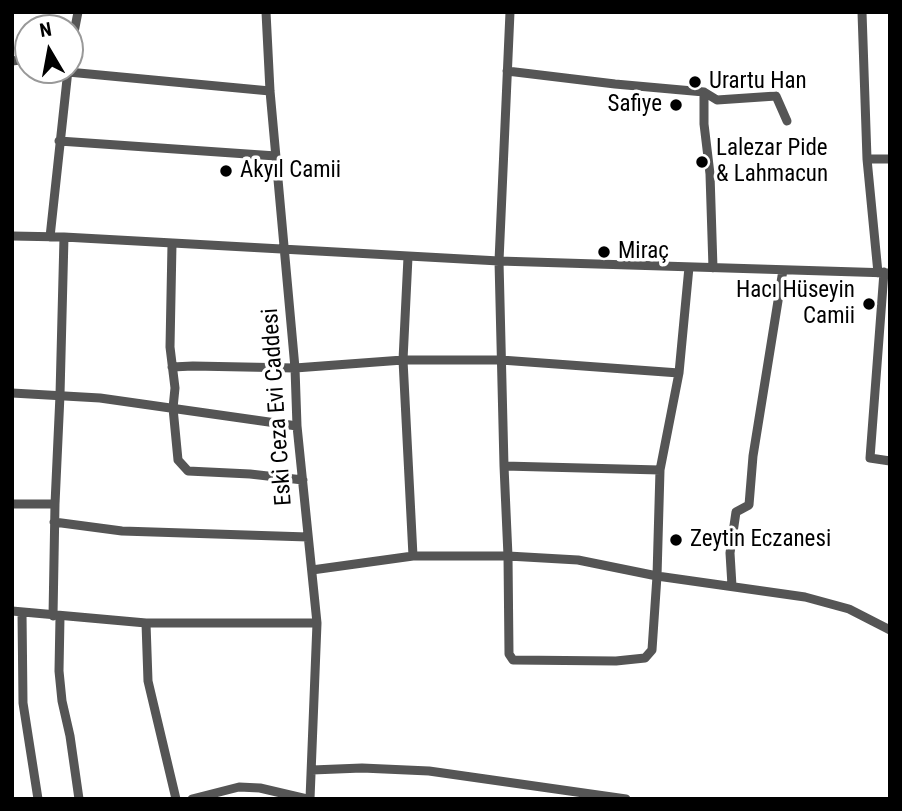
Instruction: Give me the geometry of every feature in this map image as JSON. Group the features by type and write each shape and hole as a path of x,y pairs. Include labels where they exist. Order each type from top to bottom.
{"street":[{"name":"Eski Ceza Evi Caddesi","path":"266,12 270,92 295,368 297,426 317,623 309,799"},
{"path":"510,12 499,261 509,556 509,654 513,660 645,658 652,650 660,470 678,373 689,267"},
{"path":"862,12 867,159 884,273 870,458 890,461"},
{"path":"507,71 704,92 718,100 776,96 787,121"},
{"path":"84,73 270,92"},
{"path":"50,237 67,84"},
{"path":"704,92 713,268"},
{"path":"60,141 276,156"},
{"path":"867,159 890,159"},
{"path":"12,236 499,261 884,273"},
{"path":"64,237 54,522 56,616 62,701 79,799"},
{"path":"173,244 170,347 178,460 188,471 303,480"},
{"path":"408,257 403,360 413,556"},
{"path":"732,586 730,553 736,512 749,505 753,456 783,270"},
{"path":"172,368 295,368 403,360 501,360 678,373"},
{"path":"12,393 100,398 297,426"},
{"path":"504,466 660,470"},
{"path":"12,504 55,504"},
{"path":"54,522 122,531 308,537"},
{"path":"312,570 413,556 509,556 578,561 657,576 805,597 849,609 890,630"},
{"path":"38,799 23,703 17,612 145,623 317,623"},
{"path":"145,623 148,681 176,799"},
{"path":"312,770 362,768 429,771 626,799"},
{"path":"192,799 239,787 260,788 309,799"}],"place":[{"name":"Urartu Han","path":"695,82"},
{"name":"Safiye","path":"676,105"},
{"name":"Lalezar Pide & Lahmacun","path":"702,162"},
{"name":"Akyıl Camii","path":"226,171"},
{"name":"Miraç","path":"604,252"},
{"name":"Hacı Hüseyin Camii","path":"869,304"},
{"name":"Zeytin Eczanesi","path":"676,540"}]}
